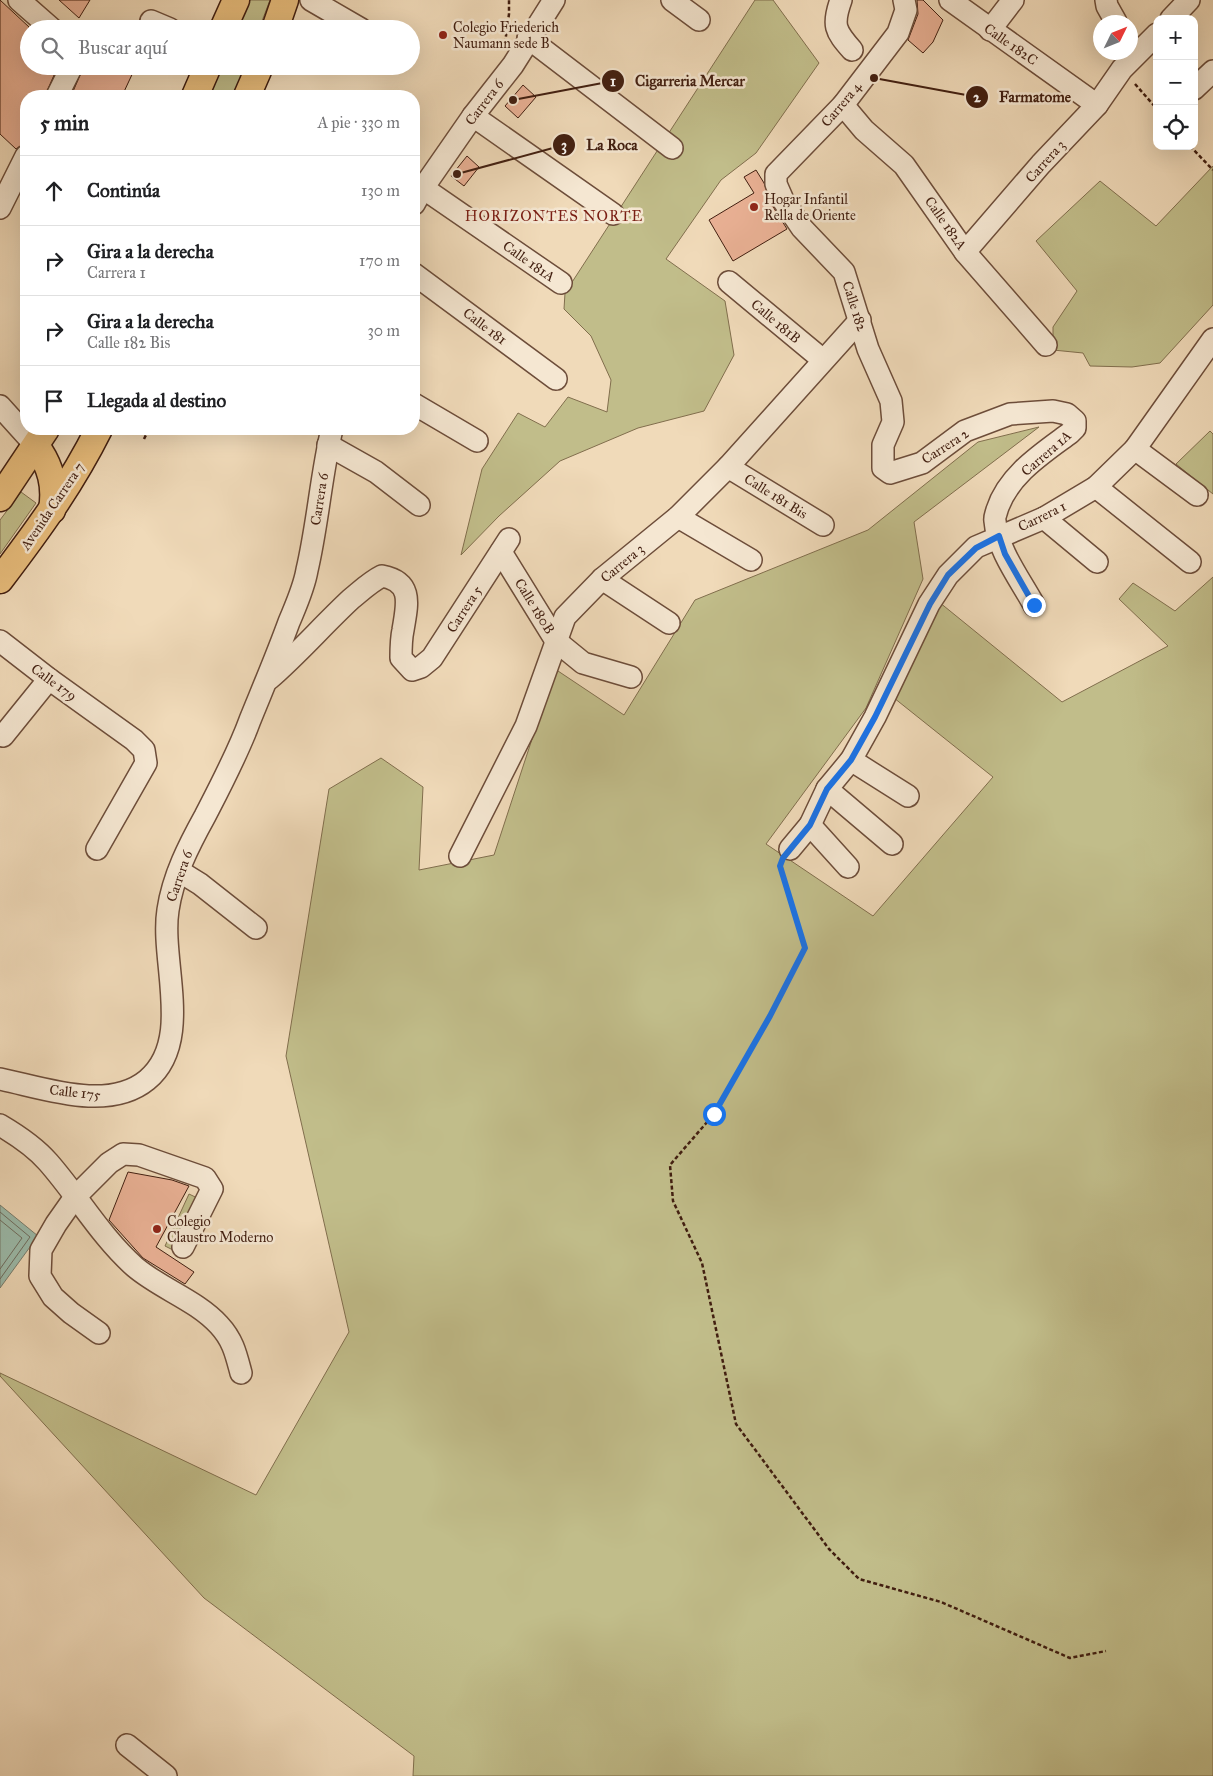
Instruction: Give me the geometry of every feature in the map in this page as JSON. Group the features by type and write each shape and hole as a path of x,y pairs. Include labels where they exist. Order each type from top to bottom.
{"main road":[{"path":"228,20 236,0"},
{"path":"278,20 286,0"},
{"path":"198,90 204,75"},
{"path":"250,90 256,75"},
{"name":"Avenida Carrera 7","path":"0,580 52,510 78,471 97,435"},
{"path":"0,498 41,437"},
{"path":"41,437 52,476 54,493 52,510"}],"street":[{"path":"19,0 42,20"},
{"path":"311,0 346,20"},
{"name":"Carrera 6","path":"420,193 473,116 513,64 554,0"},
{"path":"672,0 699,20"},
{"path":"841,0 835,17 839,35 852,50"},
{"name":"Carrera 4","path":"776,174 843,105 898,33 906,10 904,0"},
{"name":"Calle 182C","path":"950,0 1097,105"},
{"path":"990,30 1013,0"},
{"path":"1175,15 1189,0"},
{"name":"Carrera 3","path":"1138,50 1153,37"},
{"path":"528,38 672,148"},
{"name":"Carrera 3","path":"965,252 1041,164 1097,105 1127,60"},
{"path":"1198,85 1213,71"},
{"path":"60,90 68,75"},
{"name":"Calle 182A","path":"843,105 864,130 904,165 965,252 1046,345"},
{"path":"473,116 612,214"},
{"path":"0,208 7,175 20,162"},
{"name":"Calle 182","path":"776,174 776,184 802,228 844,272 868,348 891,401 893,422 884,444 882,456"},
{"name":"Calle 181A","path":"420,197 561,283"},
{"name":"Calle 181","path":"420,278 556,379"},
{"name":"Calle 181B","path":"729,282 823,360"},
{"name":"Carrera 3","path":"460,856 526,726 565,617 602,579 678,517 728,467 860,320"},
{"name":"Carrera 1","path":"790,850 810,825 827,789 851,760 875,717 930,604 948,575 976,548 999,536 1044,518 1096,488 1136,449 1210,351"},
{"path":"0,406 20,421"},
{"path":"420,408 477,442"},
{"name":"Carrera 2","path":"882,456 882,468 890,473 922,463 965,431 1010,414 1052,411 1067,414 1074,421"},
{"name":"Carrera 1A","path":"999,536 994,520 1006,492 1036,458 1075,428 1074,421"},
{"path":"330,437 419,505"},
{"name":"Carrera 6","path":"148,1079 160,1064 168,1046 172,1025 172,999 166,937 168,910 178,871 249,723 298,599 307,571 330,437"},
{"path":"1136,449 1197,496"},
{"name":"Calle 181 Bis","path":"728,467 823,525"},
{"path":"1096,488 1190,562"},
{"path":"678,517 751,560"},
{"path":"1044,518 1097,562"},
{"path":"999,536 1005,554 1034,605"},
{"name":"Calle 180B","path":"505,545 556,641 583,663 631,676"},
{"name":"Carrera 5","path":"382,576 397,580 407,595 401,641 401,658 412,670 421,667 432,658 505,545"},
{"name":"Carrera 6","path":"265,682 290,661 340,610 372,581 382,576"},
{"path":"602,579 670,623"},
{"name":"Calle 179","path":"0,641 49,679 109,721 144,750 146,763 97,849"},
{"path":"3,736 49,679"},
{"path":"851,760 908,796"},
{"path":"827,789 892,844"},
{"path":"810,825 848,867"},
{"path":"178,871 200,884 256,928"},
{"name":"Calle 175","path":"0,1078 59,1092 97,1097 117,1094 132,1089 148,1079"},
{"path":"0,1125 17,1135 47,1161 105,1236 136,1268 196,1306 219,1325 233,1343 240,1373"},
{"path":"99,1332 71,1313 53,1296 40,1276 41,1250 75,1197 109,1163 123,1154 139,1155 205,1178 212,1189 183,1247"},
{"path":"127,1745 166,1776"}],"path":[{"path":"1131,60 1155,105"},
{"path":"1194,150 1213,170"},
{"path":"790,850 783,858 780,866 805,948 770,1016 714,1114 670,1165 672,1201 702,1264 736,1424 829,1549 859,1579 941,1602 1070,1658 1106,1651"}],"shaded area":[{"path":"250,0 270,0 262,20 242,20"},
{"path":"755,0 773,0 819,63 756,153 721,180 666,259 725,301 734,355 704,411 638,428 560,461 499,516 461,555 482,469 518,413 545,427 568,397 607,412 611,380 591,336 564,309 565,293"},
{"path":"218,75 242,75 236,90 212,90"},
{"path":"1213,166 1213,305 1160,363 1132,367 1090,366 1083,353 1053,350 1053,327 1077,291 1036,241 1100,181 1156,226"},
{"path":"1039,427 914,522 923,579 866,708 766,844 873,916 993,777 879,686 939,602 1062,702 1168,646 1119,599 1133,583 1175,611 1213,577 1213,1776 413,1776 414,1756 204,1598 0,1376 0,1373 256,1495 349,1332 286,1056 329,789 381,758 423,787 419,870 494,855 555,669 624,715 695,600 868,530 978,442"},
{"path":"1210,431 1213,434 1213,494 1176,464"},
{"path":"21,492 36,503 0,554 0,520"},
{"path":"189,1194 212,1205 187,1257 165,1246"}],"water":[{"path":"0,1205 38,1236 0,1288"}],"building":[{"path":"0,0 21,20 20,75 54,75 48,90 20,90 20,146 16,149 0,134"},
{"path":"59,0 90,0 79,18"},
{"path":"917,0 923,0 943,20 933,42 923,53 908,40 918,14"},
{"path":"80,75 132,75 125,90 74,90"},
{"path":"523,85 536,97 518,118 505,106"},
{"path":"467,156 479,167 464,186 451,176"},
{"name":"Hogar Infantil Rella de Oriente","path":"756,170 764,183 772,205 787,229 733,261 709,220 754,193 744,177"},
{"path":"128,1172 172,1180 189,1186 156,1247 194,1272 185,1284 143,1258 109,1220"}],"place":[{"name":"Colegio Friederich Naumann sede B","path":"443,35"},
{"name":"Farmatome","path":"874,78"},
{"name":"Cigarreria Mercar","path":"513,100"},
{"name":"La Roca","path":"457,174"},
{"name":"Hogar Infantil Rella de Oriente","path":"754,207"},
{"name":"Colegio Claustro Moderno","path":"157,1229"}],"district":[{"name":"HORIZONTES NORTE","path":"554,216"}],"route":[{"path":"714,1114 770,1016 805,948 780,866 783,858 810,825 827,789 851,760 875,717 930,604 948,575 976,548 999,536 1005,554 1034,605"}]}
